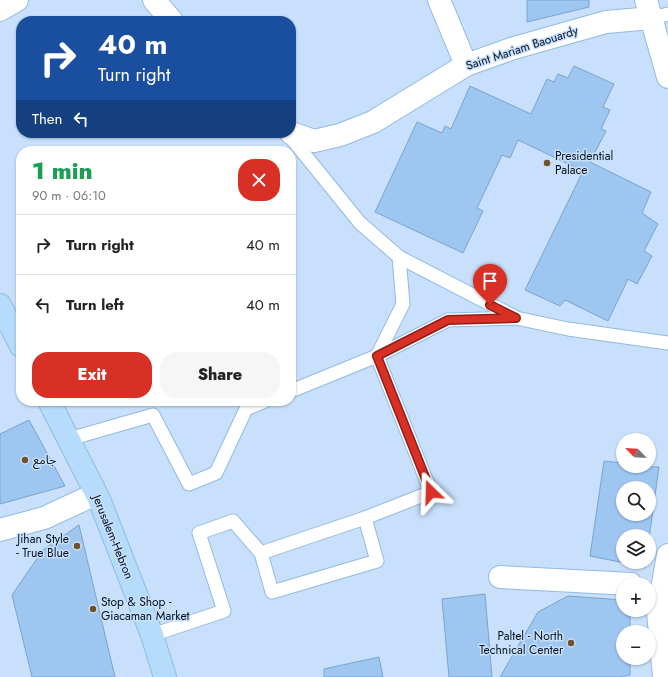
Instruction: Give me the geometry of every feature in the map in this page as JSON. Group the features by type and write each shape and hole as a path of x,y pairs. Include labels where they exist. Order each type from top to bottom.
{"main road":[{"path":"0,305 16,336"},
{"name":"Jerusalem-Hebron","path":"52,406 96,494 152,635 165,677"}],"street":[{"path":"0,10 17,0"},
{"path":"154,0 168,16"},
{"path":"439,0 466,65"},
{"path":"655,11 668,77"},
{"name":"Saint Mariam Baouardy","path":"296,135 314,141 340,135 373,122 466,65 514,48 606,22 655,11"},
{"path":"0,530 44,518 96,494"},
{"path":"664,677 656,585 668,555"},
{"path":"500,577 616,583"}],"lane":[{"path":"291,138 360,223 399,257 516,318"},
{"path":"261,553 365,518 431,492 377,356 403,304 399,257"},
{"path":"296,389 377,356 448,320 516,318 568,329 668,343"},
{"path":"69,440 153,416 189,484 216,473 246,409 253,406"},
{"path":"152,635 224,611 199,533 233,522 261,553 272,592 377,561 365,518"}],"building":[{"path":"527,0 589,0 589,7 527,22"},
{"path":"574,66 614,84 603,107 610,110 601,129 606,131 590,162 651,192 642,213 658,224 644,251 652,256 637,284 628,279 608,321 565,300 560,306 525,290 583,171 518,140 510,158 502,155 477,208 483,211 463,253 375,212 417,122 442,133 445,126 451,129 470,86 531,114 547,79 554,82 558,74 568,78"},
{"name":"جامع","path":"29,420 65,486 0,504 0,434"},
{"path":"604,461 616,462 616,473 656,473 656,467 659,467 656,489 656,481 616,481 616,521 652,521 650,529 616,529 616,561 590,556"},
{"path":"79,525 115,677 32,677 12,595 43,550"},
{"path":"485,594 492,677 449,677 442,599"},
{"name":"Paltel - North Technical Center","path":"568,596 616,599 616,617 630,617 630,625 616,625 616,665 630,665 630,675 619,677 500,677 538,612"},
{"path":"379,657 383,677 324,677 324,669"}],"place":[{"name":"Presidential Palace","path":"547,163"},
{"name":"جامع","path":"25,460"},
{"name":"Jihan Style - True Blue","path":"77,546"},
{"name":"Stop & Shop - Giacaman Market","path":"93,609"},
{"name":"Paltel - North Technical Center","path":"571,643"}],"route":[{"path":"431,492 377,356 448,320 516,318 490,305"}]}
